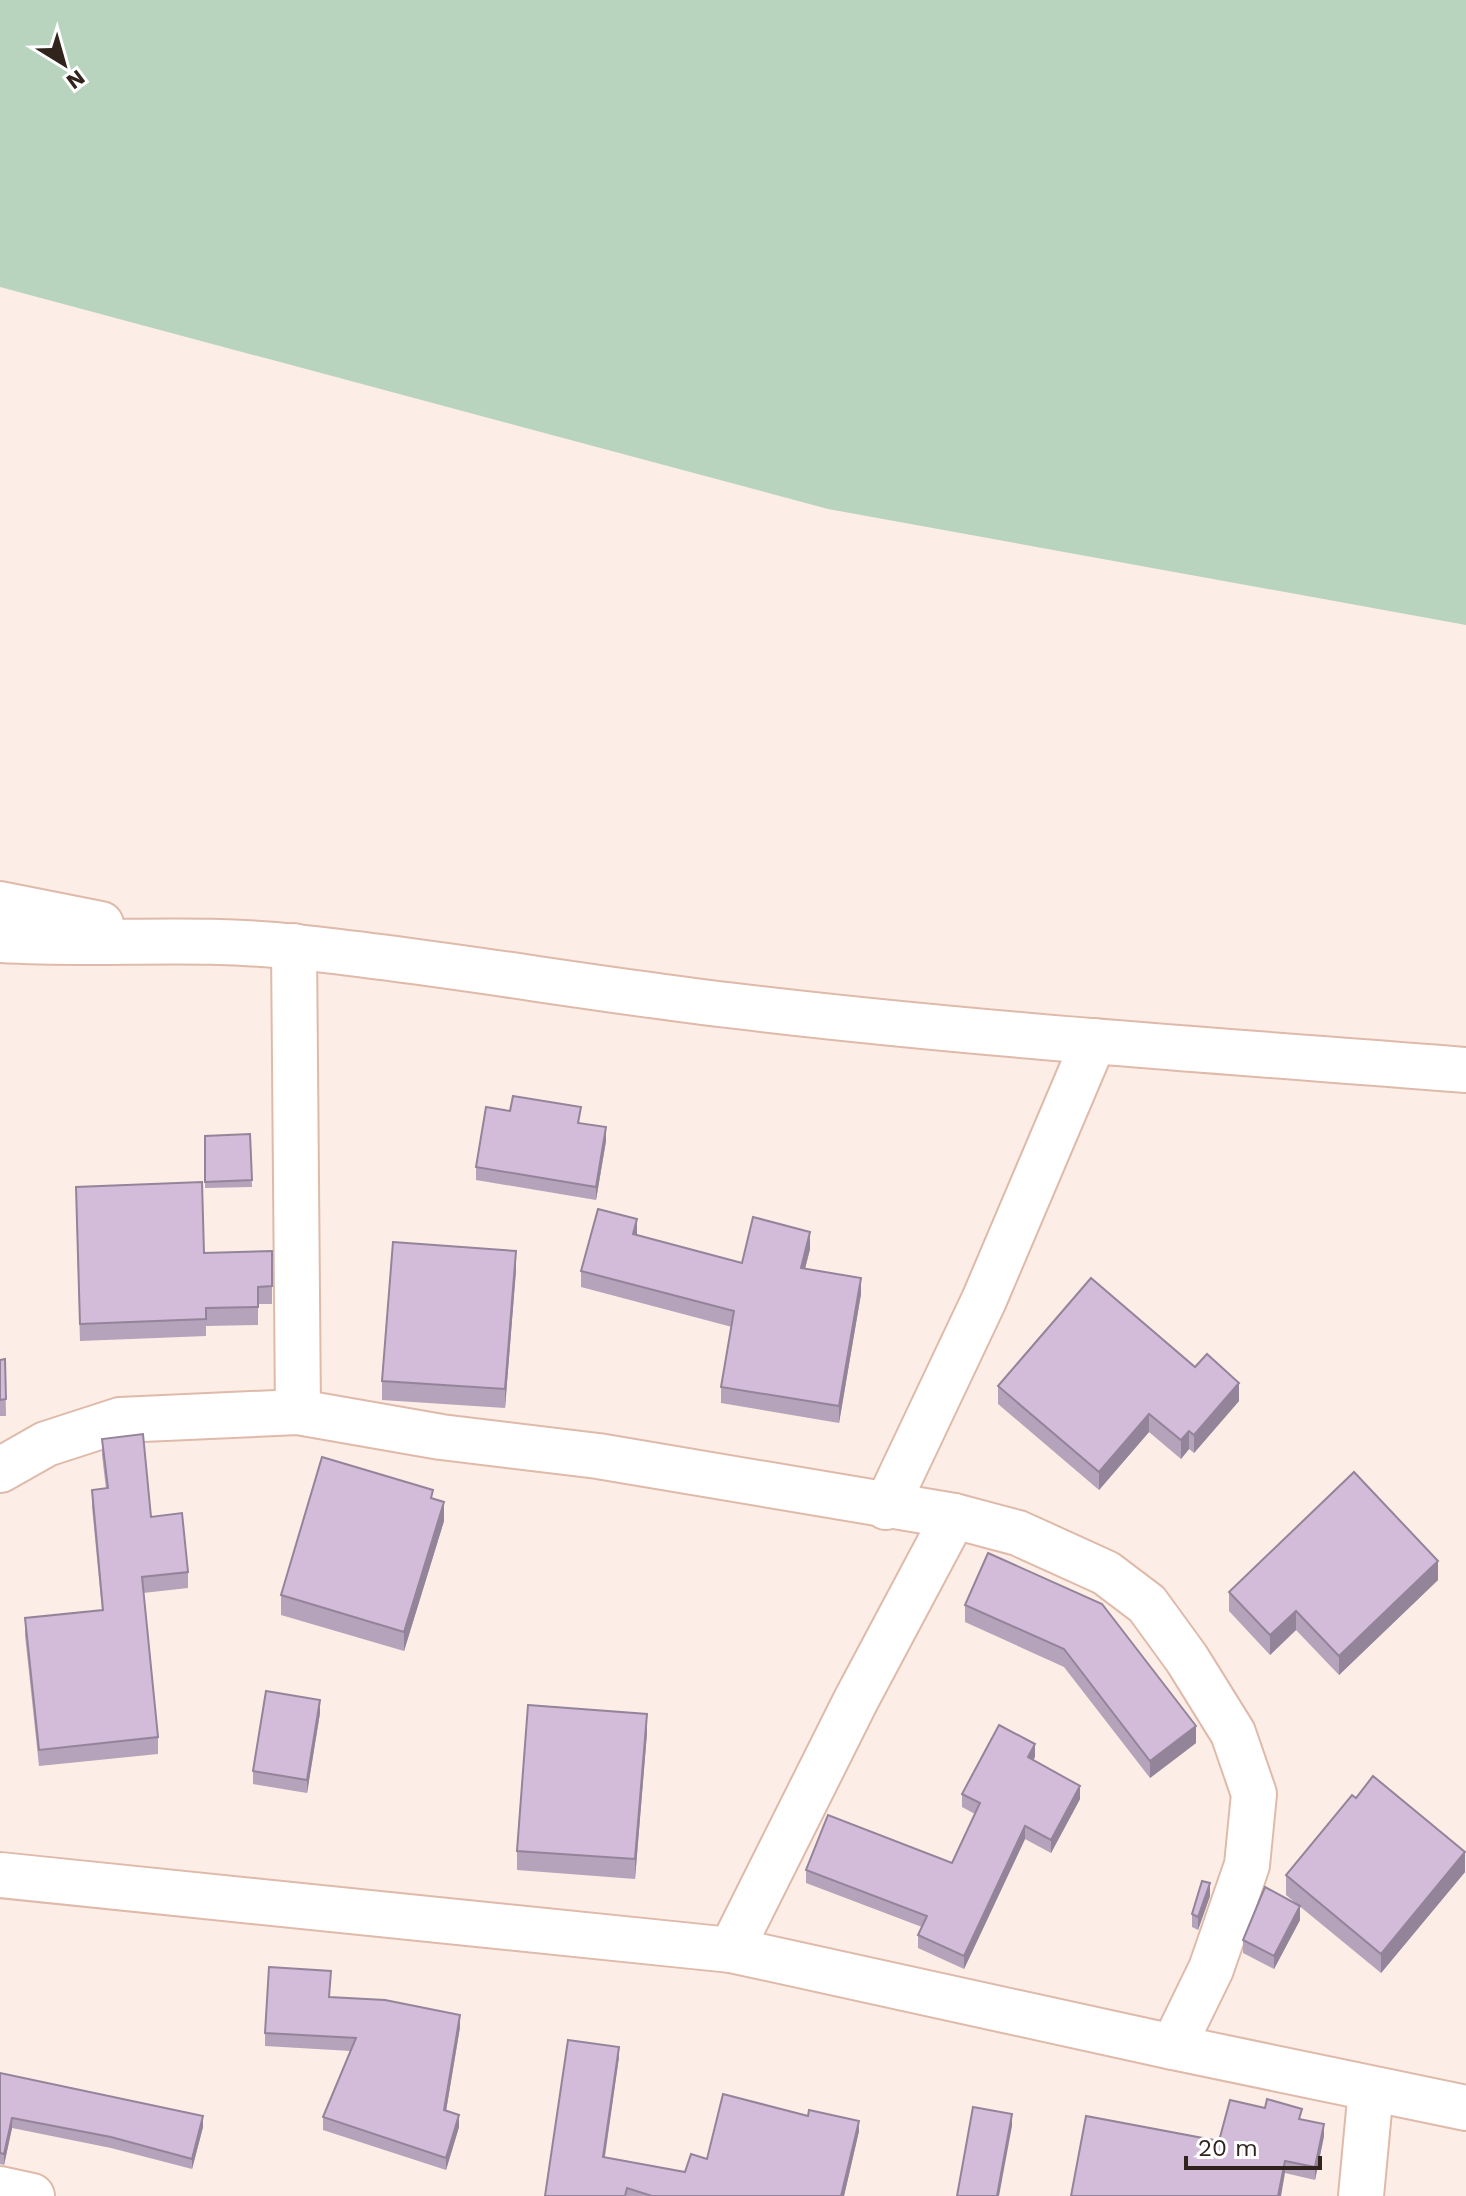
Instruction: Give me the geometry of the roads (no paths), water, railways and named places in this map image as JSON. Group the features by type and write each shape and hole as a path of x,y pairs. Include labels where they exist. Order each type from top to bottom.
{"street":[{"path":"0,904 73,917 161,940"},
{"path":"0,940 69,944 161,940 294,946 736,1006 1094,1041 1466,1070"},
{"path":"294,946 298,1412"},
{"path":"886,1507 984,1300 1094,1041"},
{"path":"0,1470 46,1444 120,1420 298,1412 441,1437 598,1456 886,1507 954,1516 1018,1533 1106,1573 1147,1604 1233,1733 1254,1794 1247,1865 1211,1969 1173,2047"},
{"path":"731,1950 856,1700 954,1516"},
{"path":"0,1875 731,1950 1466,2108"},
{"path":"1361,2196 1371,2089"},
{"path":"0,2189 32,2196"}]}
